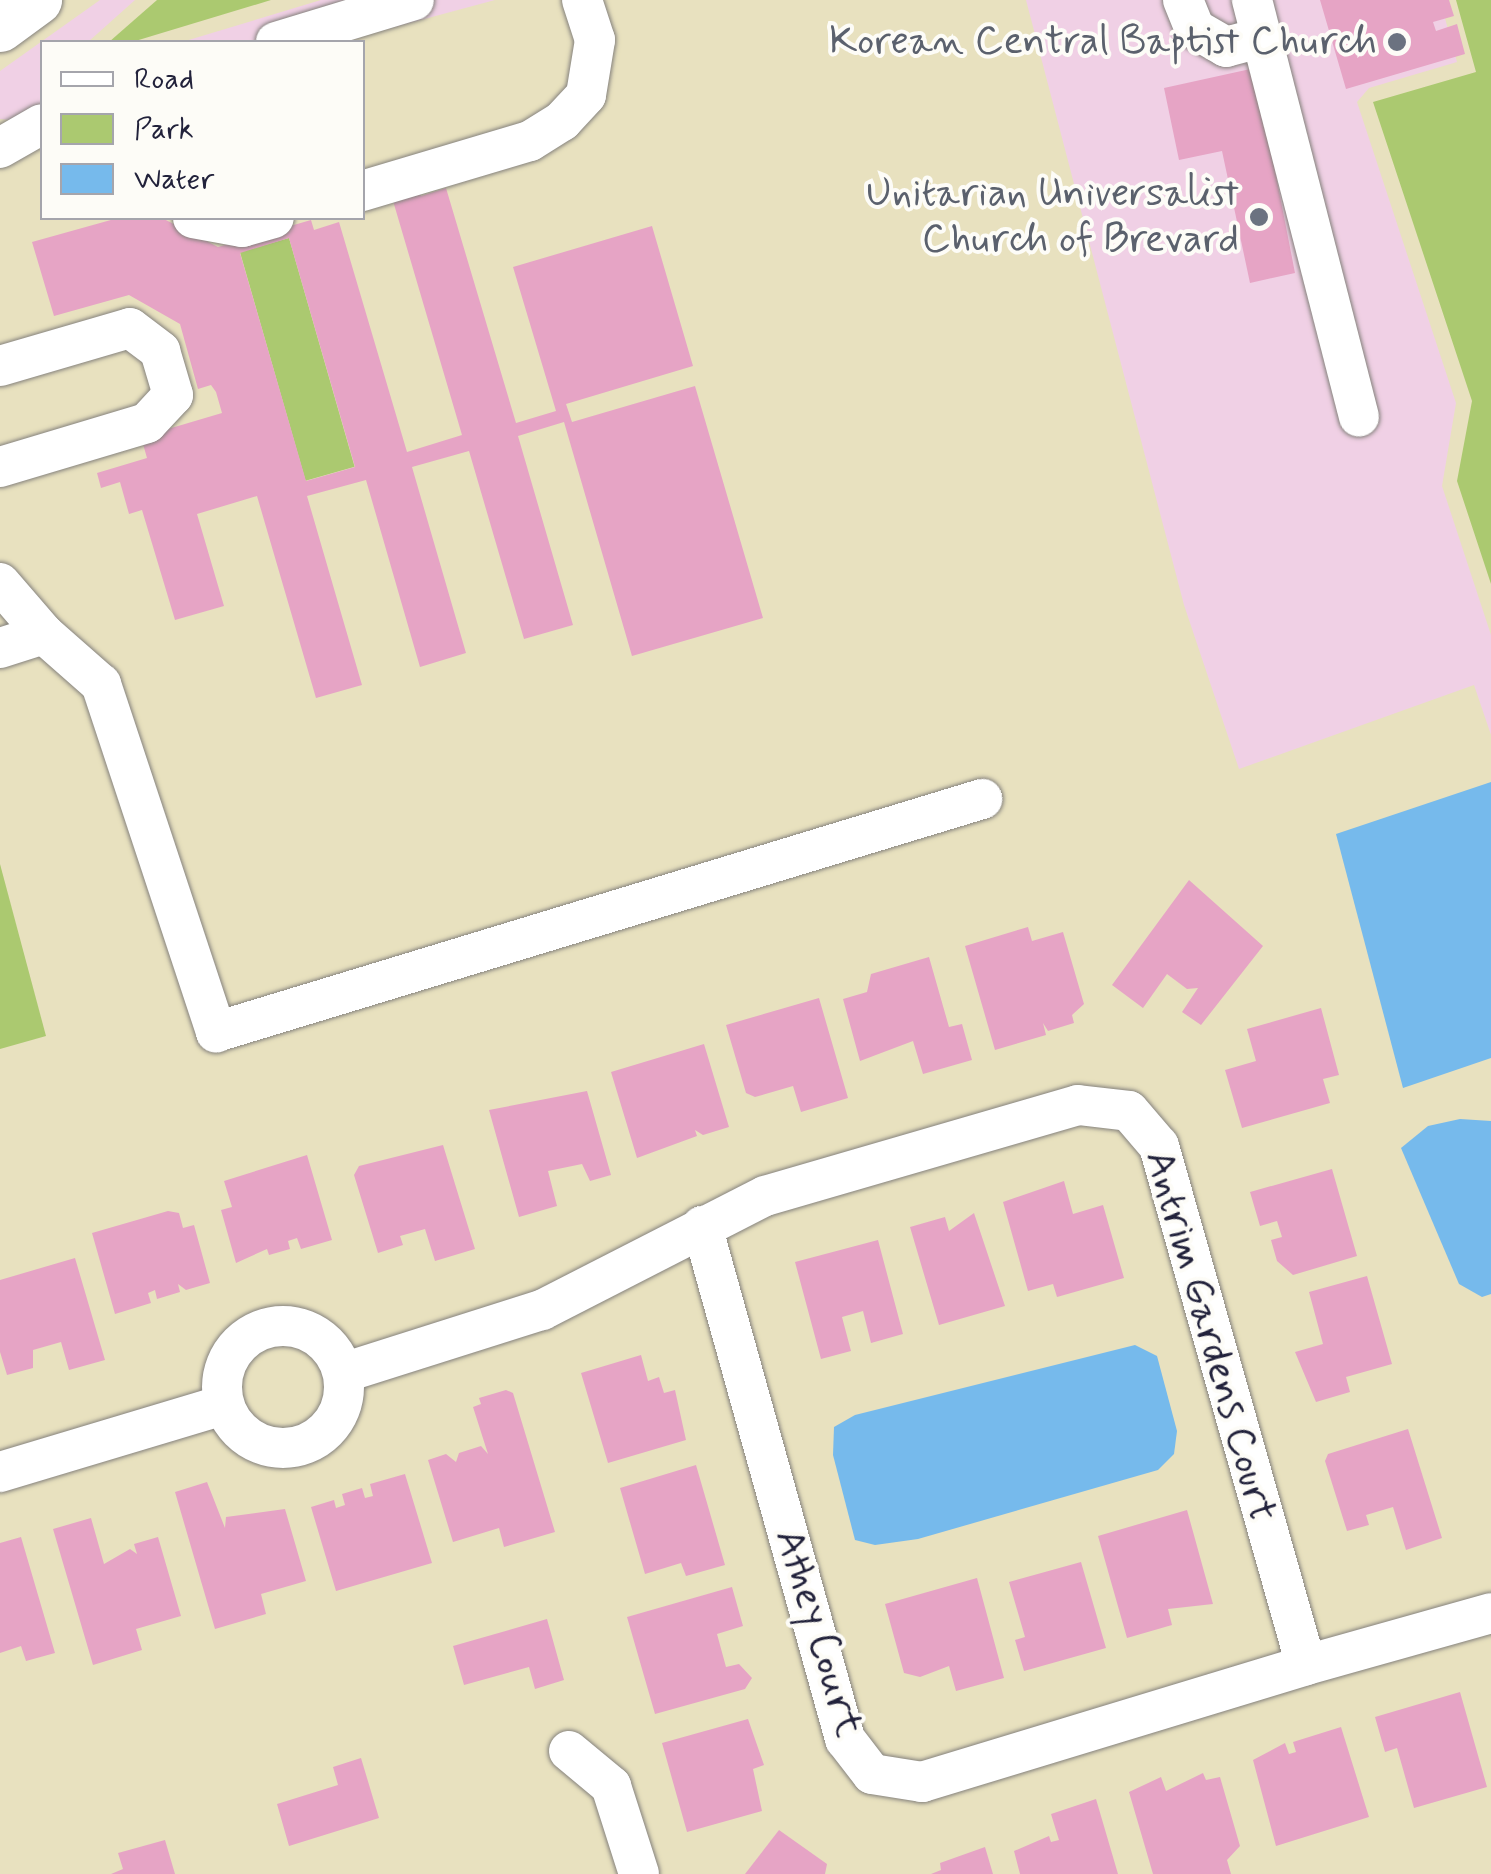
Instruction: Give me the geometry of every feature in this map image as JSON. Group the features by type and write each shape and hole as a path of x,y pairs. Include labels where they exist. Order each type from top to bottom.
{"main road":[{"path":"0,28 37,0"}],"street":[{"path":"283,40 414,0"},
{"path":"365,190 530,141 562,121 586,94 595,40 582,0"},
{"path":"1183,0 1195,29 1226,47 1257,18 1359,416"},
{"path":"0,148 40,125"},
{"path":"204,220 242,227 267,220"},
{"path":"0,366 130,328 160,350 173,395 147,423 0,466"},
{"path":"0,584 44,634 100,684 216,1032 982,800"},
{"path":"0,648 44,634"},
{"name":"Antrim Gardens Court","path":"346,1372 542,1310 765,1196 1078,1104 1129,1111 1159,1146 1306,1666"},
{"name":"Athey Court","path":"702,1226 845,1739 872,1774 922,1782 1306,1666"},
{"path":"278,1329 321,1338 346,1372 347,1390 335,1418 299,1443 252,1440 228,1421 220,1406 222,1372 237,1349 278,1329"},
{"path":"0,1472 220,1406"},
{"path":"1306,1666 1491,1613"},
{"path":"569,1752 612,1786 640,1874"}],"shaded area":[{"path":"100,0 135,0 90,40 44,40"},
{"path":"321,0 495,0 346,40 189,40"},
{"path":"1026,0 1440,0 1457,62 1369,88 1357,102 1456,403 1442,486 1491,635 1491,735 1474,685 1239,769 1184,605"},
{"path":"40,43 40,123 0,119 0,71"}],"green space":[{"path":"157,0 271,0 139,40 111,40"},
{"path":"1456,0 1491,0 1491,584 1457,481 1472,401 1373,102 1476,72"},
{"path":"289,238 355,467 306,481 240,252"},
{"path":"0,864 46,1036 0,1049"}],"water":[{"path":"1491,782 1491,1058 1403,1088 1336,834"},
{"path":"1460,1119 1491,1121 1491,1294 1482,1297 1459,1284 1401,1148 1428,1126"},
{"path":"1135,1345 1157,1356 1177,1431 1174,1454 1158,1470 918,1539 875,1545 855,1540 833,1455 834,1427 855,1415"}],"building":[{"name":"Korean Central Baptist Church","path":"1320,0 1449,0 1454,16 1433,22 1436,31 1457,24 1465,54 1346,89"},
{"name":"Unitarian Universalist Church of Brevard","path":"1255,68 1295,273 1250,283 1222,151 1179,160 1164,88"},
{"path":"418,186 421,196 446,188 516,423 556,411 513,267 652,226 693,366 566,404 572,422 695,386 763,618 632,656 564,422 518,436 573,625 524,639 469,451 412,467 466,653 420,667 366,480 307,496 362,685 316,698 257,496 197,514 224,606 175,620 142,510 129,514 120,482 101,488 97,473 147,458 141,437 222,413 211,385 198,389 180,324 129,295 54,316 32,242 111,220 166,220 218,247 311,220 314,230 339,222 407,452 462,435 391,194","holes":["289,238 355,467 306,481 240,253"]},
{"path":"1189,880 1263,946 1201,1025 1182,1012 1198,988 1187,989 1167,974 1143,1008 1112,985"},
{"path":"1028,927 1032,941 1063,932 1084,1004 1072,1015 1074,1023 1048,1031 1043,1023 1046,1035 995,1050 965,946"},
{"path":"929,957 949,1027 962,1024 972,1060 923,1074 913,1041 860,1061 843,999 867,992 871,974"},
{"path":"819,998 848,1098 801,1112 793,1086 755,1097 746,1093 726,1025"},
{"path":"1321,1008 1339,1075 1323,1079 1330,1103 1242,1128 1225,1070 1256,1061 1247,1029"},
{"path":"704,1044 729,1127 703,1135 695,1130 697,1136 637,1158 611,1072"},
{"path":"587,1091 611,1175 590,1181 582,1164 548,1171 557,1206 519,1217 489,1110"},
{"path":"443,1145 475,1249 435,1261 425,1229 400,1236 403,1245 378,1253 354,1175 359,1166"},
{"path":"307,1155 332,1240 301,1249 297,1238 288,1241 290,1249 269,1255 267,1249 236,1263 221,1210 232,1207 224,1181"},
{"path":"1332,1169 1357,1256 1293,1275 1277,1261 1271,1240 1282,1237 1277,1221 1260,1226 1250,1192"},
{"path":"1064,1181 1073,1214 1103,1205 1124,1278 1057,1297 1053,1284 1028,1291 1003,1202"},
{"path":"168,1211 179,1213 183,1228 194,1225 210,1283 186,1290 178,1284 180,1292 157,1299 155,1290 148,1293 151,1303 115,1314 92,1233"},
{"path":"974,1213 1005,1306 939,1325 910,1227 945,1217 949,1231"},
{"path":"878,1240 903,1334 871,1343 863,1311 842,1317 851,1351 821,1359 795,1262"},
{"path":"75,1258 105,1360 69,1370 61,1342 33,1350 33,1368 7,1375 0,1352 0,1280"},
{"path":"1367,1276 1392,1364 1346,1377 1350,1392 1316,1402 1295,1352 1323,1344 1309,1292"},
{"path":"641,1355 648,1381 659,1377 664,1393 675,1390 686,1440 608,1463 581,1373"},
{"path":"506,1390 513,1393 555,1532 504,1547 499,1528 453,1542 428,1460 446,1454 456,1462 459,1453 481,1446 488,1454 473,1407 481,1404 479,1398"},
{"path":"1408,1429 1442,1538 1406,1550 1393,1507 1366,1515 1369,1525 1347,1531 1325,1461 1328,1454"},
{"path":"696,1465 725,1565 686,1576 681,1563 645,1574 620,1488"},
{"path":"405,1474 432,1563 336,1591 311,1507 334,1500 336,1508 345,1505 342,1494 362,1488 365,1498 373,1496 370,1484"},
{"path":"207,1482 225,1528 226,1517 285,1509 306,1581 261,1594 266,1614 215,1629 175,1492"},
{"path":"1187,1510 1213,1604 1168,1609 1172,1625 1127,1638 1098,1536"},
{"path":"91,1518 104,1564 130,1549 137,1554 134,1544 158,1537 181,1616 136,1629 142,1650 93,1665 53,1529"},
{"path":"21,1537 55,1653 26,1661 21,1646 0,1653 0,1543"},
{"path":"1081,1562 1106,1648 1024,1671 1015,1640 1025,1637 1009,1582"},
{"path":"977,1578 1004,1678 956,1691 949,1666 920,1677 904,1673 885,1604"},
{"path":"732,1587 743,1626 717,1634 726,1667 739,1664 752,1678 745,1689 655,1714 627,1617"},
{"path":"547,1619 564,1680 535,1689 529,1667 464,1685 453,1646"},
{"path":"1460,1692 1487,1787 1414,1808 1397,1748 1385,1752 1375,1717"},
{"path":"748,1719 764,1765 753,1769 762,1811 687,1832 662,1743"},
{"path":"1341,1727 1369,1817 1276,1846 1253,1760 1285,1743 1289,1754 1296,1752 1293,1742"},
{"path":"361,1758 379,1818 289,1846 277,1804 338,1785 333,1767"},
{"path":"1203,1773 1206,1780 1220,1777 1240,1846 1227,1860 1231,1874 1153,1874 1129,1792 1161,1777 1166,1791"},
{"path":"1096,1799 1118,1874 1020,1874 1014,1851 1049,1836 1051,1842 1059,1840 1051,1814"},
{"path":"779,1830 827,1864 825,1874 745,1874"},
{"path":"165,1840 175,1874 111,1874 123,1869 118,1853"},
{"path":"985,1847 993,1874 931,1874 941,1870 940,1863"}],"place":[{"name":"Korean Central Baptist Church","path":"1397,42"},
{"name":"Unitarian Universalist Church of Brevard","path":"1259,217"}]}
